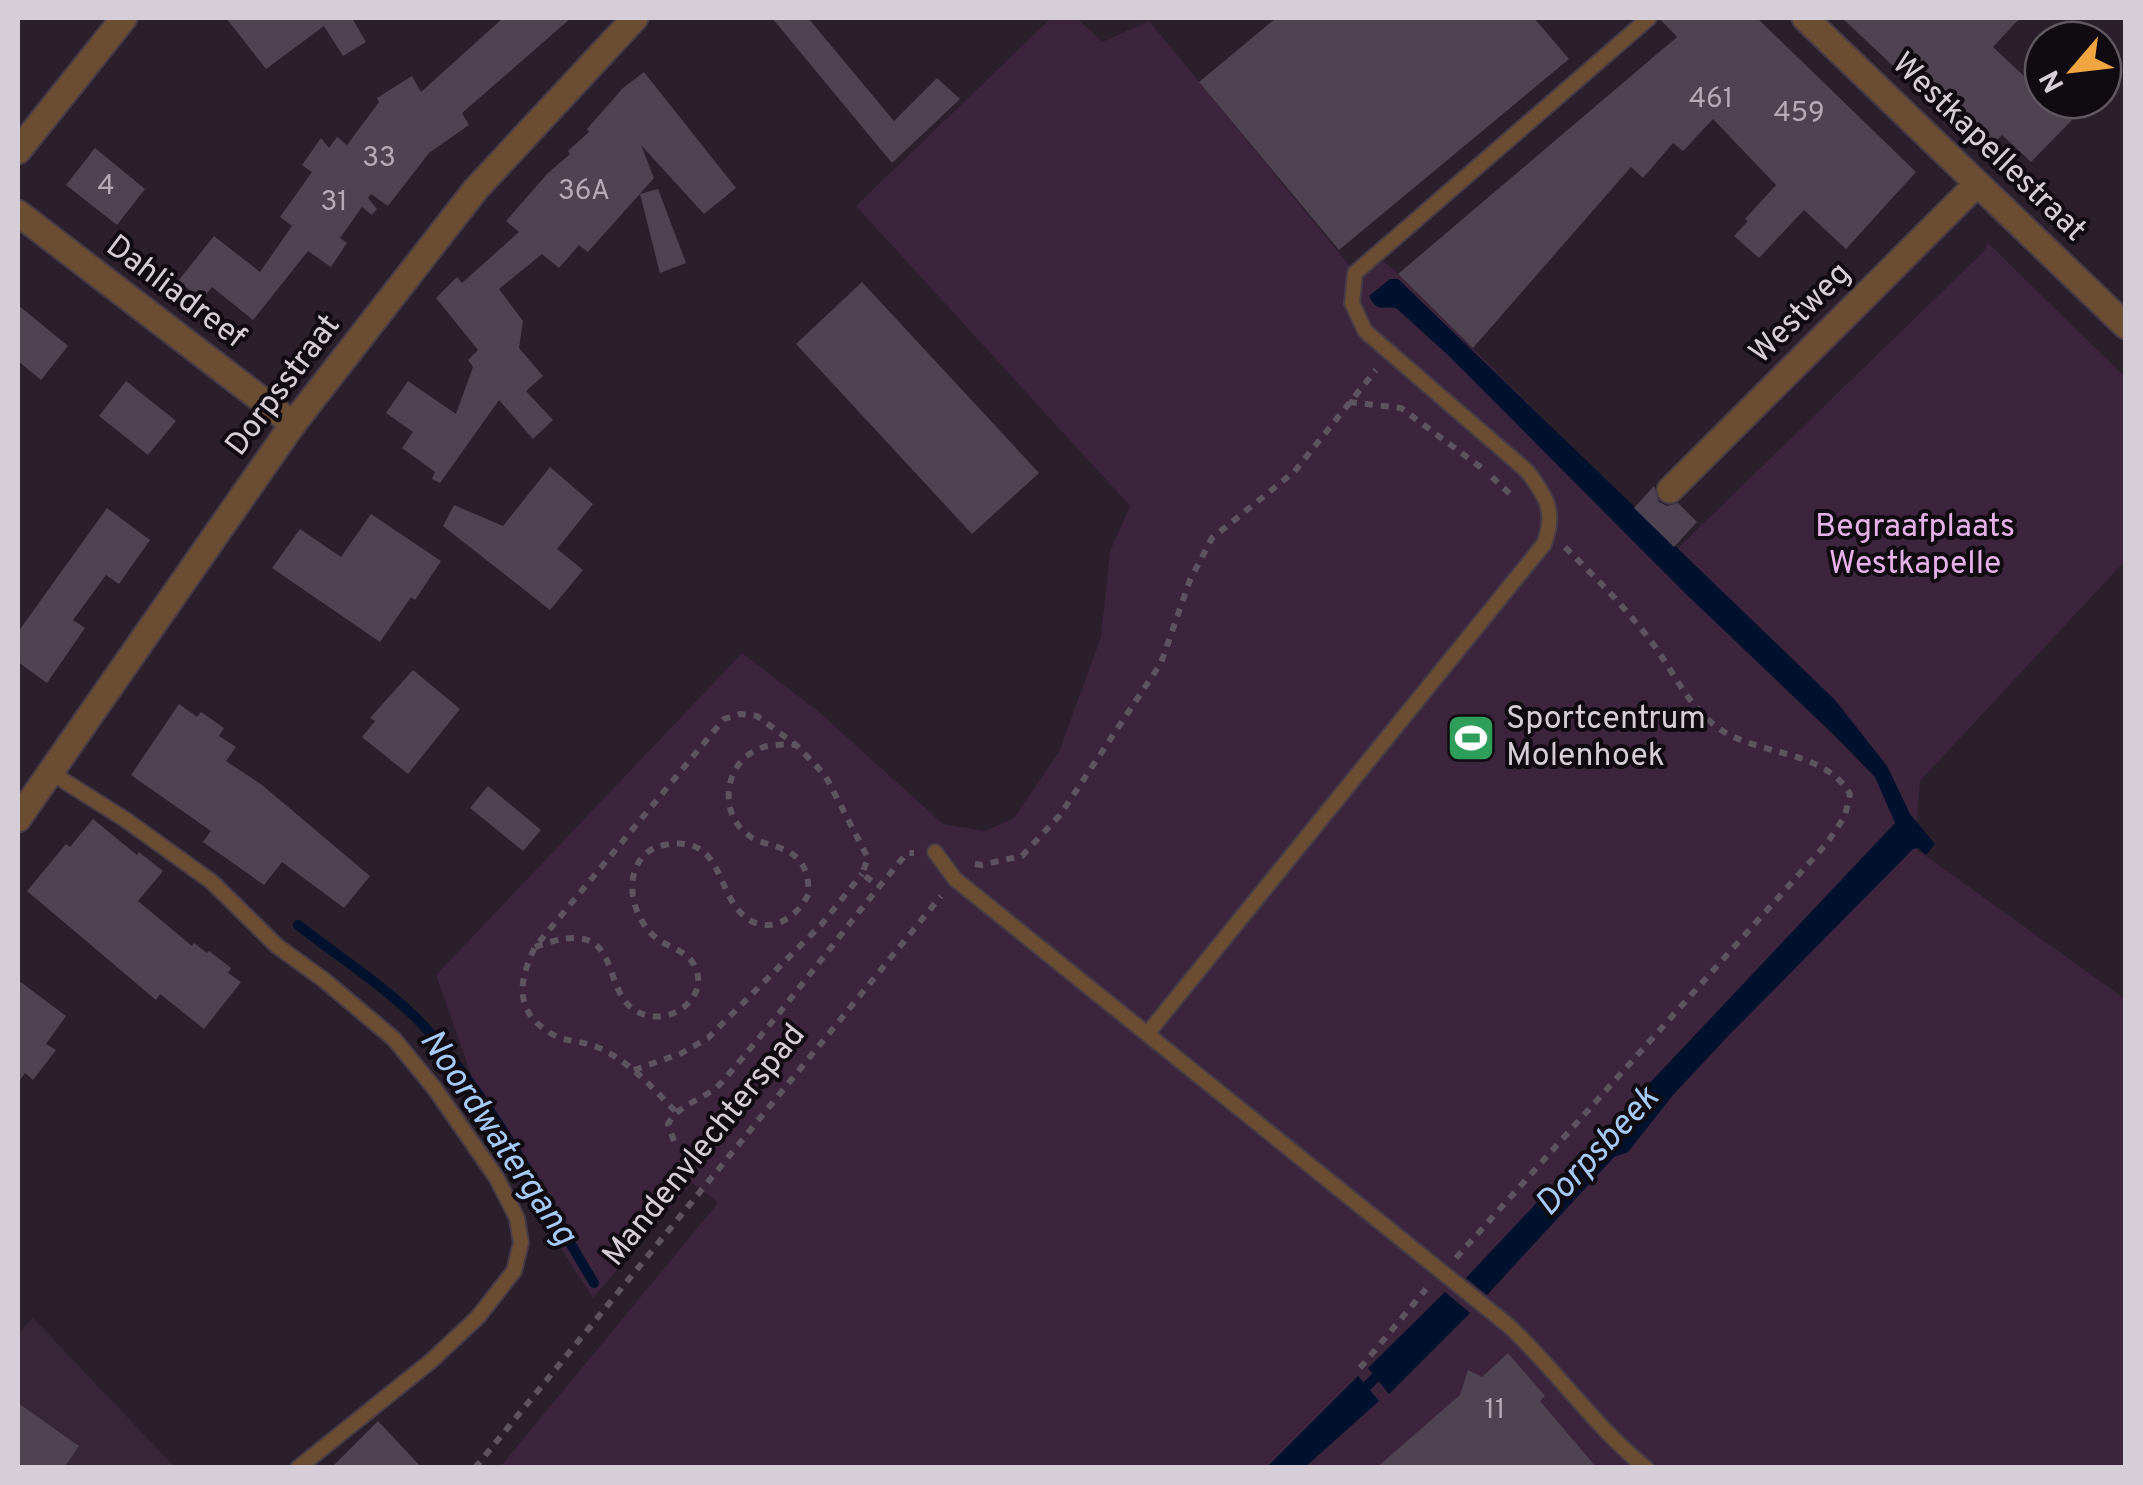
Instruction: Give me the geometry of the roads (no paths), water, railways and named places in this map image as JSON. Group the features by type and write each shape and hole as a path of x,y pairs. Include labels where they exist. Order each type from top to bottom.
{"street":[{"path":"18,151 124,18"},
{"name":"Dorpsstraat","path":"18,819 293,424 476,189 634,18"},
{"name":"Westkapellestraat","path":"1805,18 2126,326"},
{"name":"Westweg","path":"1670,490 1978,184"},
{"name":"Dahliadreef","path":"18,214 293,424"}],"lane":[{"path":"1148,1033 1544,544 1549,531 1552,516 1546,496 1527,472 1365,331 1352,303 1355,273 1648,18"},
{"path":"50,772 212,882 277,946 394,1039 486,1162 517,1218 521,1243 514,1271 478,1317 431,1361 298,1468"},
{"path":"935,852 955,878 1538,1354 1622,1449 1646,1468"}],"water":[{"path":"1390,279 1398,279 1835,700 1887,766 1910,814 1935,844 1926,855 1918,848 1913,849 1728,1036 1673,1095 1628,1152 1614,1157 1487,1295 1466,1278 1895,823 1875,777 1836,737 1685,593 1446,353 1396,308 1374,304 1369,296"},
{"path":"1445,1292 1470,1313 1389,1394 1368,1368"},
{"path":"1358,1376 1379,1401 1305,1467 1267,1467"}],"waterway":[{"name":"Noordwatergang","path":"298,925 391,995 445,1050 492,1114 594,1283"},
{"name":"Dorpsbeek","path":"1358,1395 1385,1368"}],"place":[{"name":"Sportcentrum Molenhoek","path":"1471,738"}],"park label":[{"name":"Begraafplaats Westkapelle","path":"1915,546"}]}
